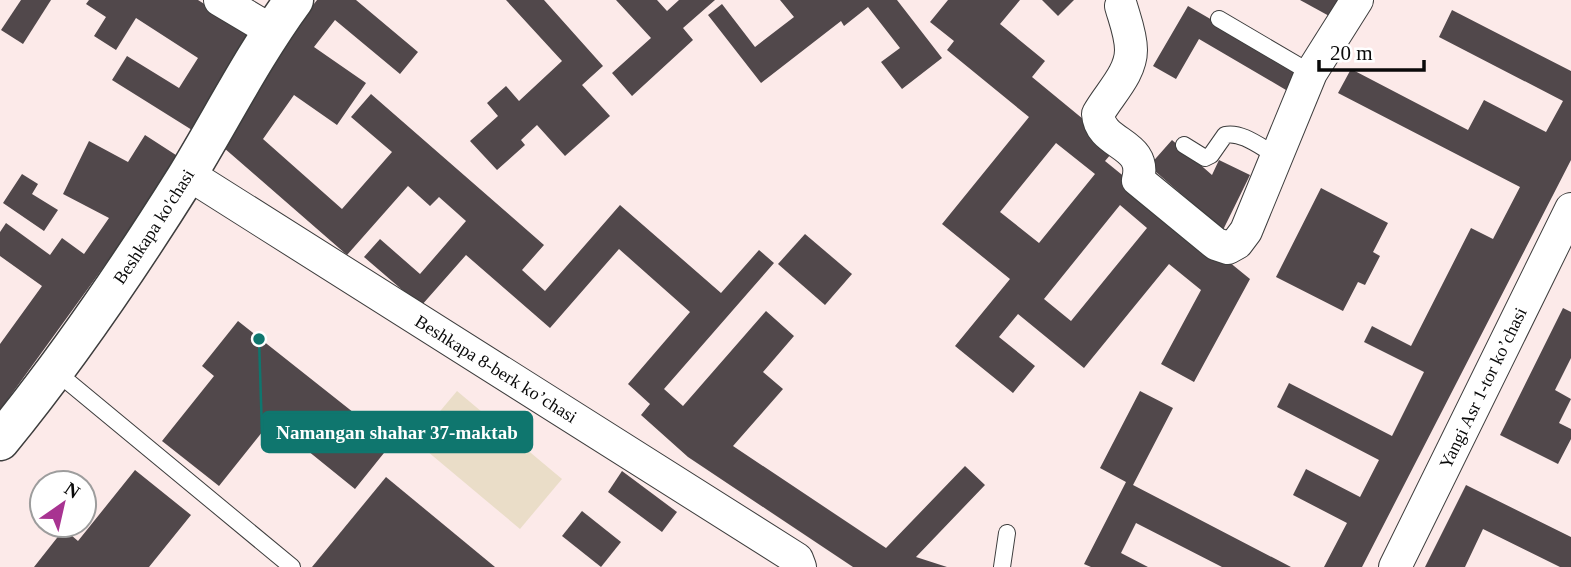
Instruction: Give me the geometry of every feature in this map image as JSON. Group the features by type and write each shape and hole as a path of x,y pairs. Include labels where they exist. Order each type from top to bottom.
{"street":[{"path":"220,0 272,31"},
{"name":"Beshkapa ko'chasi","path":"0,442 122,279 188,174 272,31 294,0"},
{"path":"1121,6 1131,47 1130,58 1126,71 1098,114 1099,121 1104,130 1138,158 1141,168 1138,180 1216,244 1228,248 1237,243 1246,231 1311,73 1357,0"},
{"name":"Beshkapa 8-berk koʼchasi","path":"188,174 806,564"},
{"name":"Yangi Asr 1-tor koʼchasi","path":"1395,567 1571,209"}],"lane":[{"path":"1219,19 1311,73"},
{"path":"1184,145 1205,158 1211,155 1225,135 1231,134 1239,135 1277,156"},
{"path":"54,370 292,567"},
{"path":"1002,567 1007,534"}],"shaded area":[{"path":"457,391 562,479 520,529 415,441"}],"building":[{"path":"21,0 51,0 23,44 1,30"},
{"path":"89,0 198,0 252,34 192,130 112,80 127,56 179,88 198,58 136,18 116,50 94,36 106,17 86,4"},
{"path":"317,0 356,0 418,52 400,74 335,20 314,47 366,83 337,125 294,95 263,139 342,209 392,152 351,117 371,94 544,245 522,270 545,291 620,205 721,293 759,250 774,263 664,389 683,406 766,311 794,336 763,372 783,389 733,446 886,548 965,466 985,485 916,557 947,567 853,567 688,457 641,415 650,404 628,384 690,312 619,249 550,328 466,255 421,306 364,257 380,239 420,274 466,221 439,197 430,206 408,186 347,255 216,141 274,56"},
{"path":"506,0 544,0 603,66 582,85 610,116 565,156 537,125 521,140 525,145 497,170 470,141 498,116 487,103 506,86 519,101 562,61"},
{"path":"616,0 657,0 667,11 679,0 715,0 683,28 693,40 632,96 612,73 651,38"},
{"path":"780,0 897,0 942,58 902,89 881,62 900,48 868,7 844,26 841,21 761,83 708,15 722,4 755,47 794,17"},
{"path":"948,0 1020,0 1000,24 1045,61 1032,77 1117,147 1105,161 1250,279 1194,382 1161,364 1201,290 1169,264 1084,368 1018,314 999,337 1035,366 1013,393 955,346 1010,279 942,224 1029,117 947,50 954,41 930,22","holes":["1056,143 1095,174 1039,243 1000,212","1120,205 1147,228 1071,321 1044,299"]},
{"path":"1042,0 1074,0 1058,16"},
{"path":"1300,0 1341,0 1331,17"},
{"path":"1188,6 1298,70 1286,90 1199,39 1176,79 1153,66"},
{"path":"1452,10 1571,71 1571,160 1362,567 1324,567 1347,523 1293,495 1306,469 1360,497 1379,460 1277,407 1289,383 1392,436 1424,372 1364,342 1372,326 1411,346 1471,228 1493,239 1520,187 1338,93 1351,69 1468,130 1484,100 1546,132 1563,101 1439,37"},
{"path":"145,135 179,157 147,207 0,410 0,344 42,286 0,256 0,232 6,223 50,255 62,238 84,254 109,218 63,194 89,141 128,162"},
{"path":"1172,140 1212,175 1219,160 1250,175 1223,230 1149,166"},
{"path":"22,174 38,184 32,194 58,210 44,231 3,203"},
{"path":"1321,188 1388,223 1373,252 1380,256 1365,285 1358,282 1343,311 1276,277"},
{"path":"805,234 852,274 825,305 778,264"},
{"path":"1563,308 1571,312 1571,358 1555,390 1571,399 1559,423 1571,429 1571,439 1558,464 1500,435"},
{"path":"238,321 392,443 355,489 271,421 219,486 162,441 214,376 202,366"},
{"path":"1140,391 1173,408 1133,485 1291,567 1222,567 1136,523 1121,553 1148,567 1091,567 1084,564 1126,482 1100,468"},
{"path":"135,470 191,515 149,567 34,567 56,539 98,539 98,516"},
{"path":"622,471 677,512 662,532 608,492"},
{"path":"386,477 495,567 312,567"},
{"path":"1466,485 1571,537 1571,567 1560,567 1483,529 1465,567 1425,567"},
{"path":"582,511 621,542 601,567 562,536"}],"place":[{"name":"Namangan shahar 37-maktab","path":"259,339"}]}
